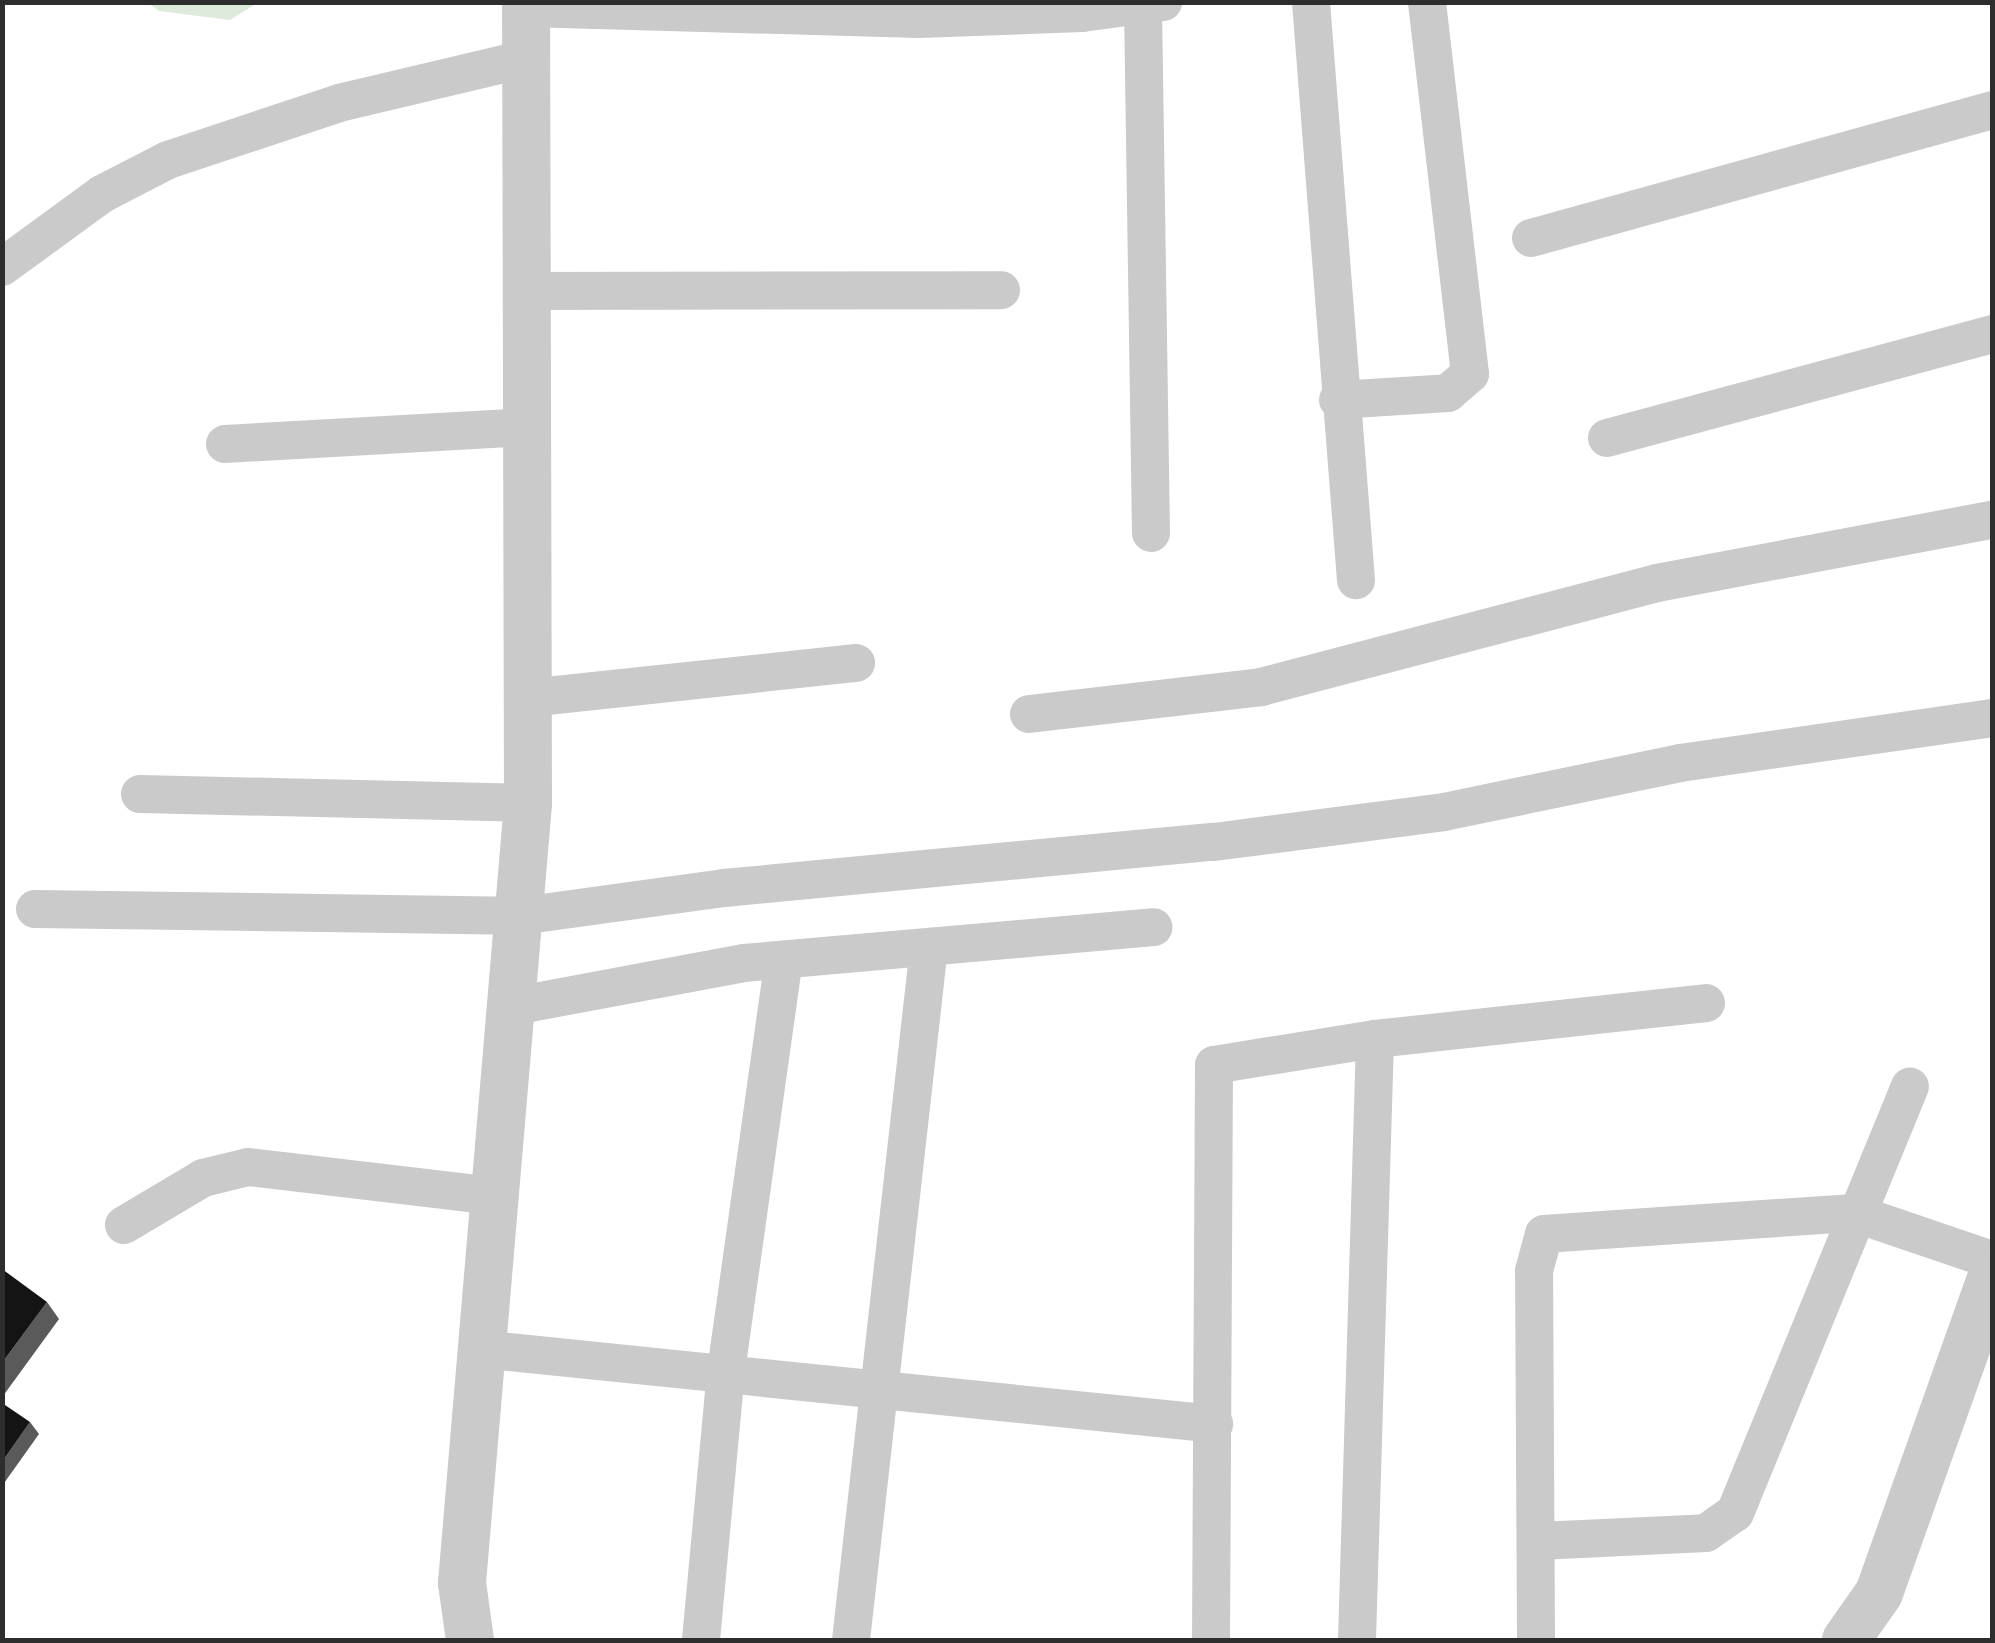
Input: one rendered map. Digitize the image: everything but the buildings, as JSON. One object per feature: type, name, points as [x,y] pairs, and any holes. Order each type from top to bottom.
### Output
[{"type":"street","points":[[1311,2],[1338,400],[1356,580]]},
{"type":"street","points":[[1338,400],[1448,394],[1470,374],[1427,2]]},
{"type":"street","points":[[470,1640],[462,1582],[480,1349],[514,1006],[528,803],[526,5],[919,19],[1153,5],[1151,533]]},
{"type":"street","points":[[2,267],[102,194],[168,160],[339,103],[525,60]]},
{"type":"street","points":[[1530,238],[1992,110]]},
{"type":"street","points":[[526,291],[1001,290]]},
{"type":"street","points":[[1607,438],[1992,334]]},
{"type":"street","points":[[225,444],[526,427]]},
{"type":"street","points":[[1029,714],[1261,687],[1657,583],[1992,520]]},
{"type":"street","points":[[528,698],[856,663]]},
{"type":"street","points":[[36,909],[520,916],[724,888],[1368,822],[1680,763],[1992,718]]},
{"type":"street","points":[[140,794],[528,803]]},
{"type":"street","points":[[514,1006],[784,960],[1152,927]]},
{"type":"street","points":[[851,1640],[930,947]]},
{"type":"street","points":[[701,1640],[726,1371],[784,960]]},
{"type":"street","points":[[1210,1640],[1214,1424],[1210,1070],[1223,1060],[1375,1039],[1706,1002]]},
{"type":"street","points":[[1358,1640],[1375,1039]]},
{"type":"street","points":[[1539,1541],[1706,1534],[1723,1526],[1735,1513],[1854,1213],[1910,1086]]},
{"type":"street","points":[[124,1225],[203,1178],[248,1168],[495,1196]]},
{"type":"street","points":[[1536,1640],[1539,1541],[1534,1270],[1544,1234],[1854,1213],[1992,1260]]},
{"type":"street","points":[[1846,1640],[1879,1592],[1992,1276]]},
{"type":"street","points":[[480,1349],[877,1386],[1214,1424]]},
{"type":"green space","points":[[148,3],[257,3],[230,20],[159,11]]}]
